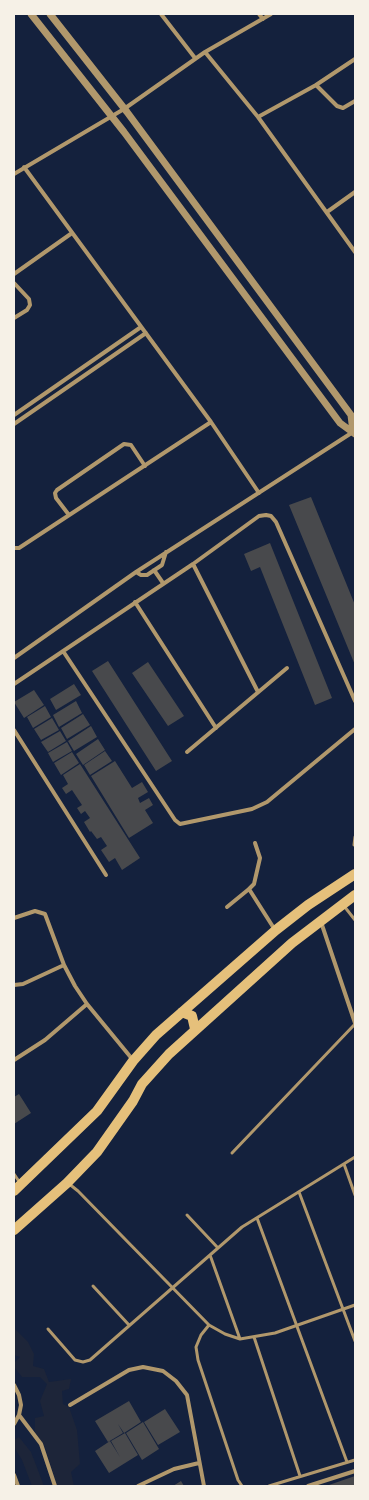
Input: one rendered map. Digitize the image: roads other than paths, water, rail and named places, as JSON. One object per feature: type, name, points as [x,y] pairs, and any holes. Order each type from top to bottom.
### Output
[{"type":"main road","points":[[18,1188],[97,1110],[133,1060],[156,1035],[276,930],[308,905],[355,874]]},
{"type":"main road","points":[[14,1230],[67,1183],[97,1152],[151,1072],[195,1029],[282,952],[355,895]]},
{"type":"main road","points":[[182,1012],[192,1016],[195,1029]]},
{"type":"street","points":[[31,14],[112,116],[340,424],[354,432]]},
{"type":"street","points":[[50,14],[124,109],[351,415],[354,432]]},
{"type":"street","points":[[161,14],[195,58]]},
{"type":"street","points":[[259,14],[263,19]]},
{"type":"street","points":[[14,174],[124,109],[195,58],[271,14]]},
{"type":"street","points":[[205,52],[258,117],[355,252]]},
{"type":"street","points":[[258,117],[316,85],[355,59]]},
{"type":"street","points":[[316,85],[336,106],[343,108],[355,101]]},
{"type":"street","points":[[24,167],[211,422],[259,493]]},
{"type":"street","points":[[327,212],[355,192]]},
{"type":"street","points":[[14,274],[72,233]]},
{"type":"street","points":[[14,283],[29,299],[30,305],[27,310],[14,318]]},
{"type":"street","points":[[14,414],[141,327]]},
{"type":"street","points":[[14,424],[146,334]]},
{"type":"street","points":[[14,548],[19,548],[211,422]]},
{"type":"street","points":[[14,658],[166,552],[354,432]]},
{"type":"street","points":[[69,515],[56,498],[55,493],[57,490],[124,444],[132,445],[145,466]]},
{"type":"street","points":[[14,684],[193,564],[259,516],[271,516],[276,522],[355,701]]},
{"type":"street","points":[[136,572],[144,576],[154,570],[164,561],[166,552]]},
{"type":"street","points":[[193,564],[258,692]]},
{"type":"street","points":[[154,570],[163,583]]},
{"type":"street","points":[[135,602],[216,728]]},
{"type":"street","points":[[63,651],[175,820],[180,824],[252,809],[267,802],[355,729]]},
{"type":"street","points":[[187,752],[287,668]]},
{"type":"street","points":[[14,730],[106,875]]},
{"type":"street","points":[[227,907],[249,889],[256,878],[260,858],[255,843]]},
{"type":"street","points":[[249,889],[276,930]]},
{"type":"street","points":[[14,918],[35,911],[45,914],[64,965],[87,1004],[133,1060]]},
{"type":"street","points":[[320,921],[355,1023]]},
{"type":"street","points":[[14,985],[23,984],[64,965]]},
{"type":"street","points":[[14,1060],[46,1040],[87,1004]]},
{"type":"street","points":[[70,1405],[129,1370],[144,1367],[163,1371],[176,1381],[187,1395],[204,1486]]},
{"type":"street","points":[[14,1385],[19,1395],[20,1405],[19,1415],[14,1424]]},
{"type":"street","points":[[19,1415],[41,1444],[55,1486]]},
{"type":"street","points":[[138,1486],[174,1469],[199,1463]]},
{"type":"street","points":[[308,1486],[355,1471]]},
{"type":"street","points":[[14,1475],[18,1486]]},
{"type":"lane","points":[[354,845],[355,837]]},
{"type":"lane","points":[[342,904],[355,920]]},
{"type":"lane","points":[[350,915],[355,912]]},
{"type":"lane","points":[[232,1153],[355,1023]]},
{"type":"lane","points":[[48,1329],[74,1360],[83,1362],[90,1360],[242,1227],[355,1157]]},
{"type":"lane","points":[[344,1164],[355,1195]]},
{"type":"lane","points":[[14,1174],[18,1188]]},
{"type":"lane","points":[[67,1183],[78,1191],[209,1325],[225,1334],[240,1339],[275,1333],[355,1305]]},
{"type":"lane","points":[[299,1192],[355,1341]]},
{"type":"lane","points":[[187,1215],[218,1248]]},
{"type":"lane","points":[[257,1218],[347,1462]]},
{"type":"lane","points":[[210,1255],[240,1339]]},
{"type":"lane","points":[[93,1286],[129,1325]]},
{"type":"lane","points":[[209,1325],[201,1335],[196,1347],[198,1360],[238,1480],[242,1486]]},
{"type":"lane","points":[[254,1337],[300,1476]]},
{"type":"lane","points":[[269,1486],[355,1460]]}]
